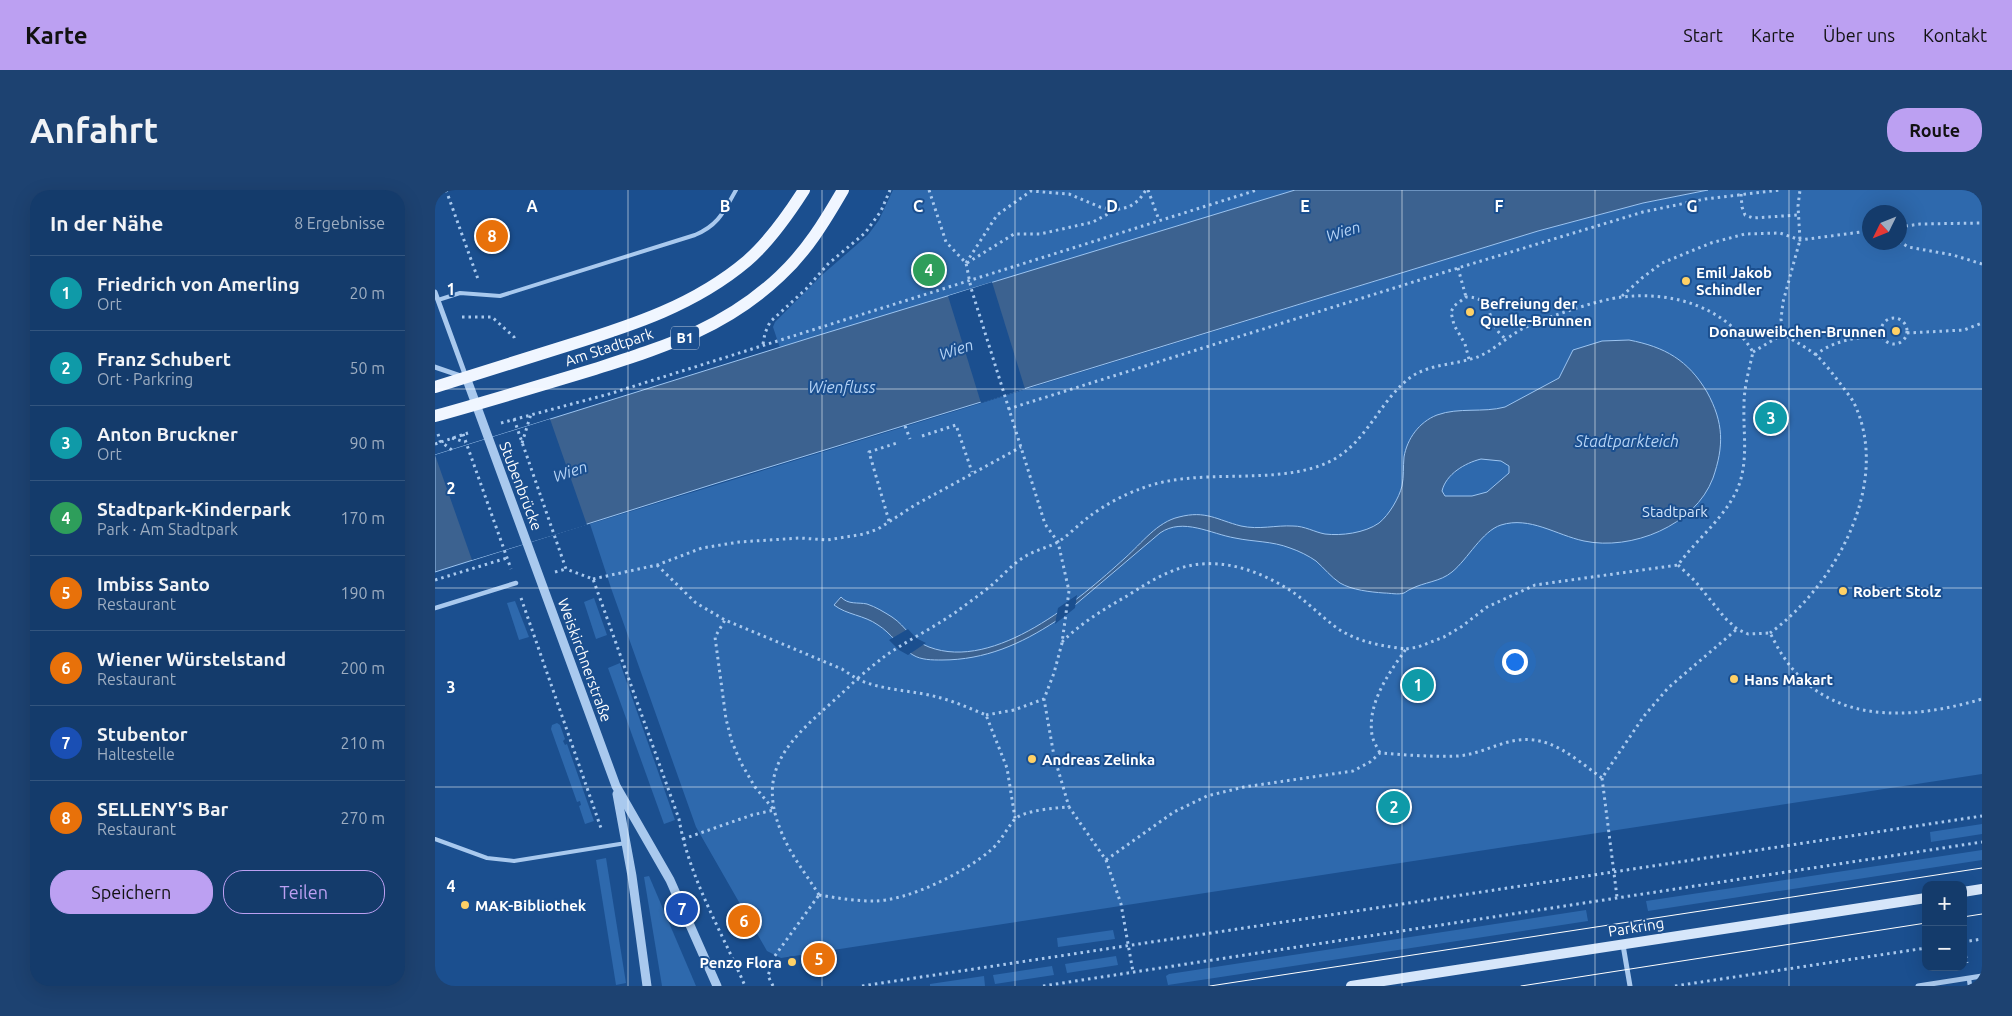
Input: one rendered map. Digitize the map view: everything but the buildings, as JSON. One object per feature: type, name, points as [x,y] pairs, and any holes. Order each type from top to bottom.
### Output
[{"type":"main road","name":"Am Stadtpark","points":[[466,377],[631,325],[693,298],[723,280],[748,260],[773,235],[804,190]]},
{"type":"main road","name":"Am Stadtpark","points":[[475,405],[664,346],[707,328],[733,313],[756,297],[781,275],[804,250],[843,190]]},
{"type":"main road","name":"B1","points":[[435,387],[466,377]]},
{"type":"main road","name":"B1","points":[[435,416],[475,405]]},
{"type":"main road","points":[[1967,892],[1982,890]]},
{"type":"main road","name":"Parkring","points":[[1351,986],[1922,899]]},
{"type":"street","points":[[435,292],[466,377]]},
{"type":"street","points":[[435,367],[466,377]]},
{"type":"street","name":"Stubenbrücke","points":[[466,377],[528,543]]},
{"type":"street","name":"Weiskirchnerstraße","points":[[528,543],[616,786],[647,986]]},
{"type":"street","points":[[435,608],[516,583]]},
{"type":"street","name":"Weiskirchnerstraße","points":[[616,786],[670,880],[717,986]]},
{"type":"street","points":[[1623,945],[1630,986]]},
{"type":"street","points":[[1917,986],[1982,976]]},
{"type":"street","points":[[1969,978],[1970,986]]},
{"type":"lane","points":[[438,300],[460,293],[500,296],[695,235],[709,228],[720,218],[737,190]]},
{"type":"lane","points":[[435,839],[487,858],[514,861],[626,843]]},
{"type":"path","points":[[446,190],[492,317]]},
{"type":"path","points":[[763,344],[770,322],[806,289],[828,264],[865,233],[881,212],[890,190]]},
{"type":"path","points":[[929,190],[946,242],[966,263],[971,288],[1003,396],[1045,524],[1058,542],[1069,591],[1062,643],[1054,673],[1044,699],[1053,756],[1069,807],[1106,860],[1121,904],[1133,972]]},
{"type":"path","points":[[966,263],[997,215],[1031,190],[1069,194],[1100,207],[1115,210],[1129,208],[1147,190],[1159,220]]},
{"type":"path","points":[[1021,447],[972,472],[878,529],[850,537],[827,540],[799,538],[739,542],[702,548],[657,565],[593,579],[566,569],[514,419],[609,394],[969,279],[1257,190]]},
{"type":"path","points":[[1008,409],[1643,212],[1741,194],[1780,190]]},
{"type":"path","points":[[1678,565],[1695,581],[1725,618],[1737,629],[1748,634],[1770,633],[1809,598],[1828,572],[1839,555],[1856,513],[1867,467],[1867,443],[1853,402],[1830,370],[1815,355],[1783,334],[1781,319],[1783,302],[1800,240],[1799,190]]},
{"type":"path","points":[[1741,194],[1745,215],[1753,218],[1799,215]]},
{"type":"path","points":[[966,263],[1014,234],[1040,234],[1093,222],[1115,210]]},
{"type":"path","points":[[1907,226],[1982,223]]},
{"type":"path","points":[[1622,297],[1662,263],[1711,242],[1745,234],[1780,233],[1800,240],[1862,232]]},
{"type":"path","points":[[1907,246],[1953,255],[1982,264]]},
{"type":"path","points":[[1458,268],[1466,297]]},
{"type":"path","points":[[1469,359],[1465,344],[1454,325],[1451,312],[1466,297],[1479,299],[1485,303],[1497,330],[1505,339]]},
{"type":"path","points":[[774,810],[773,774],[781,756],[793,739],[857,679],[885,656],[984,591],[1024,557],[1058,542],[1092,514],[1141,488],[1188,479],[1300,471],[1320,466],[1352,448],[1396,391],[1417,373],[1481,355],[1523,329],[1551,318],[1622,297],[1655,297],[1685,301],[1704,308],[1720,317],[1736,330],[1753,352],[1745,386],[1745,463],[1740,483],[1721,516],[1693,545],[1678,565],[1535,585],[1487,607],[1461,627],[1444,637],[1418,647],[1406,648],[1369,643],[1351,637],[1338,629],[1284,586],[1259,573],[1243,568],[1208,563],[1172,571],[1157,578],[1087,620],[1062,643]]},
{"type":"path","points":[[1894,318],[1904,322],[1907,333],[1902,342],[1893,344],[1888,343],[1882,335],[1884,324],[1894,318]]},
{"type":"path","points":[[1907,333],[1964,330],[1982,323]]},
{"type":"path","points":[[1753,352],[1783,334]]},
{"type":"path","points":[[1815,355],[1826,346],[1842,340],[1882,335]]},
{"type":"path","points":[[522,444],[531,414]]},
{"type":"path","points":[[922,436],[956,425],[972,472]]},
{"type":"path","points":[[435,426],[440,442],[452,450]]},
{"type":"path","points":[[905,426],[910,439]]},
{"type":"path","points":[[435,444],[463,434],[504,550]]},
{"type":"path","points":[[452,438],[466,444]]},
{"type":"path","points":[[889,521],[869,452],[897,444]]},
{"type":"path","points":[[435,580],[507,558]]},
{"type":"path","points":[[657,565],[696,603],[725,620],[842,669],[872,686],[944,698],[985,715],[1014,710],[1044,699]]},
{"type":"path","points":[[593,579],[679,819],[683,839],[695,873],[745,986]]},
{"type":"path","points":[[527,616],[565,723]]},
{"type":"path","points":[[725,620],[715,637],[726,719],[732,742],[741,763],[755,787],[774,810],[790,850],[819,896]]},
{"type":"path","points":[[1617,897],[1602,778],[1643,716],[1669,688],[1737,629]]},
{"type":"path","points":[[1770,633],[1783,656],[1802,679],[1817,692],[1834,702],[1851,708],[1884,714],[1901,713],[1945,707],[1982,699]]},
{"type":"path","points":[[1380,752],[1372,736],[1372,714],[1377,697],[1406,648]]},
{"type":"path","points":[[985,715],[1007,768],[1015,818]]},
{"type":"path","points":[[1380,752],[1406,756],[1457,756],[1507,741],[1525,739],[1547,743],[1572,757],[1602,778]]},
{"type":"path","points":[[1106,860],[1174,812],[1207,796],[1244,787],[1353,771],[1370,762],[1380,752]]},
{"type":"path","points":[[819,896],[873,901],[889,900],[912,892],[945,878],[990,850],[1004,836],[1015,818],[1042,809],[1069,807]]},
{"type":"path","points":[[683,839],[752,815],[774,810]]},
{"type":"path","points":[[862,986],[1982,816]]},
{"type":"path","points":[[1043,986],[1982,842]]},
{"type":"path","points":[[773,986],[768,976],[774,957],[819,896]]},
{"type":"path","points":[[1967,941],[1982,939]]},
{"type":"path","points":[[1675,986],[1922,949]]},
{"type":"green space","points":[[893,190],[1295,190],[780,348],[773,327],[775,322],[823,274],[868,235],[879,220]]},
{"type":"green space","name":"Stadtpark","points":[[1708,190],[1982,190],[1982,774],[781,958],[767,951],[696,827],[590,524],[1538,231],[1643,203]]},
{"type":"green space","points":[[594,598],[607,635],[596,639],[584,602]]},
{"type":"green space","points":[[515,601],[529,637],[519,640],[507,603]]},
{"type":"green space","points":[[620,663],[675,820],[664,824],[608,668]]},
{"type":"green space","points":[[557,723],[560,725],[565,739],[563,741],[565,745],[567,744],[594,821],[585,824],[579,806],[581,805],[580,801],[577,802],[551,729],[552,725]]},
{"type":"green space","points":[[1982,824],[1982,834],[1931,842],[1930,832]]},
{"type":"green space","points":[[1982,850],[1982,860],[1648,911],[1646,901]]},
{"type":"green space","points":[[606,858],[626,983],[616,985],[596,860]]},
{"type":"green space","points":[[649,876],[696,986],[662,986],[644,877]]},
{"type":"green space","points":[[1586,910],[1588,921],[1168,985],[1166,976],[1169,974]]},
{"type":"green space","points":[[1113,930],[1115,939],[1058,947],[1057,938]]},
{"type":"green space","points":[[1116,956],[1118,965],[1067,973],[1065,964]]},
{"type":"green space","points":[[1052,966],[1054,975],[995,984],[993,975]]},
{"type":"green space","points":[[984,976],[985,986],[930,986],[930,984]]},
{"type":"water","name":"Wienfluss","points":[[1295,190],[1708,190],[1643,203],[1538,231],[714,484],[435,572],[435,455],[816,336]]},
{"type":"water","name":"Stadtparkteich","points":[[1629,340],[1642,343],[1664,351],[1683,363],[1692,371],[1707,392],[1713,403],[1719,424],[1721,435],[1717,466],[1704,495],[1692,510],[1677,522],[1641,538],[1602,543],[1584,541],[1543,527],[1522,523],[1501,525],[1494,528],[1481,539],[1452,572],[1437,580],[1397,594],[1356,589],[1340,583],[1313,559],[1283,546],[1235,538],[1188,526],[1178,526],[1160,533],[1056,621],[1043,629],[1016,643],[988,654],[958,659],[931,660],[916,657],[878,625],[834,605],[841,597],[850,602],[867,604],[874,607],[892,617],[917,641],[929,647],[955,652],[981,649],[1008,641],[1061,611],[1106,575],[1157,528],[1179,517],[1204,515],[1248,527],[1297,526],[1331,535],[1353,533],[1367,529],[1383,520],[1396,501],[1401,491],[1404,457],[1408,444],[1415,432],[1425,422],[1445,413],[1505,407],[1559,378],[1573,350],[1602,341]],"holes":[[[1481,459],[1501,461],[1509,466],[1509,473],[1487,492],[1472,496],[1445,496],[1442,491],[1452,474],[1469,463]]]},
{"type":"pier","points":[[992,282],[1025,389],[981,403],[948,296]]},
{"type":"pier","points":[[550,419],[587,525],[472,560],[435,455]]},
{"type":"pier","points":[[1077,595],[1075,608],[1055,624],[1058,608]]},
{"type":"pier","points":[[908,629],[916,638],[926,643],[908,655],[899,650],[889,640]]},
{"type":"tram line","points":[[1210,986],[1982,868]]},
{"type":"tram line","points":[[1967,916],[1982,914]]},
{"type":"tram line","points":[[1521,986],[1922,924]]},
{"type":"place","name":"SELLENY'S Bar","points":[[492,236]]},
{"type":"place","name":"Stadtpark-Kinderpark","points":[[929,270]]},
{"type":"place","name":"Emil Jakob Schindler","points":[[1686,281]]},
{"type":"place","name":"Befreiung der Quelle-Brunnen","points":[[1470,312]]},
{"type":"place","name":"Donauweibchen-Brunnen","points":[[1896,331]]},
{"type":"place","name":"Anton Bruckner","points":[[1771,418]]},
{"type":"place","name":"Robert Stolz","points":[[1843,591]]},
{"type":"place","name":"Hans Makart","points":[[1734,679]]},
{"type":"place","name":"Friedrich von Amerling","points":[[1418,685]]},
{"type":"place","name":"Andreas Zelinka","points":[[1032,759]]},
{"type":"place","name":"Franz Schubert","points":[[1394,807]]},
{"type":"place","name":"MAK-Bibliothek","points":[[465,905]]},
{"type":"place","name":"Stubentor","points":[[682,909]]},
{"type":"place","name":"Wiener Würstelstand","points":[[744,921]]},
{"type":"place","name":"Imbiss Santo","points":[[819,959]]},
{"type":"place","name":"Penzo Flora","points":[[792,962]]},
{"type":"water label","name":"Wien","points":[[1343,231]]},
{"type":"water label","name":"Wien","points":[[956,349]]},
{"type":"water label","name":"Wien","points":[[570,471]]}]
